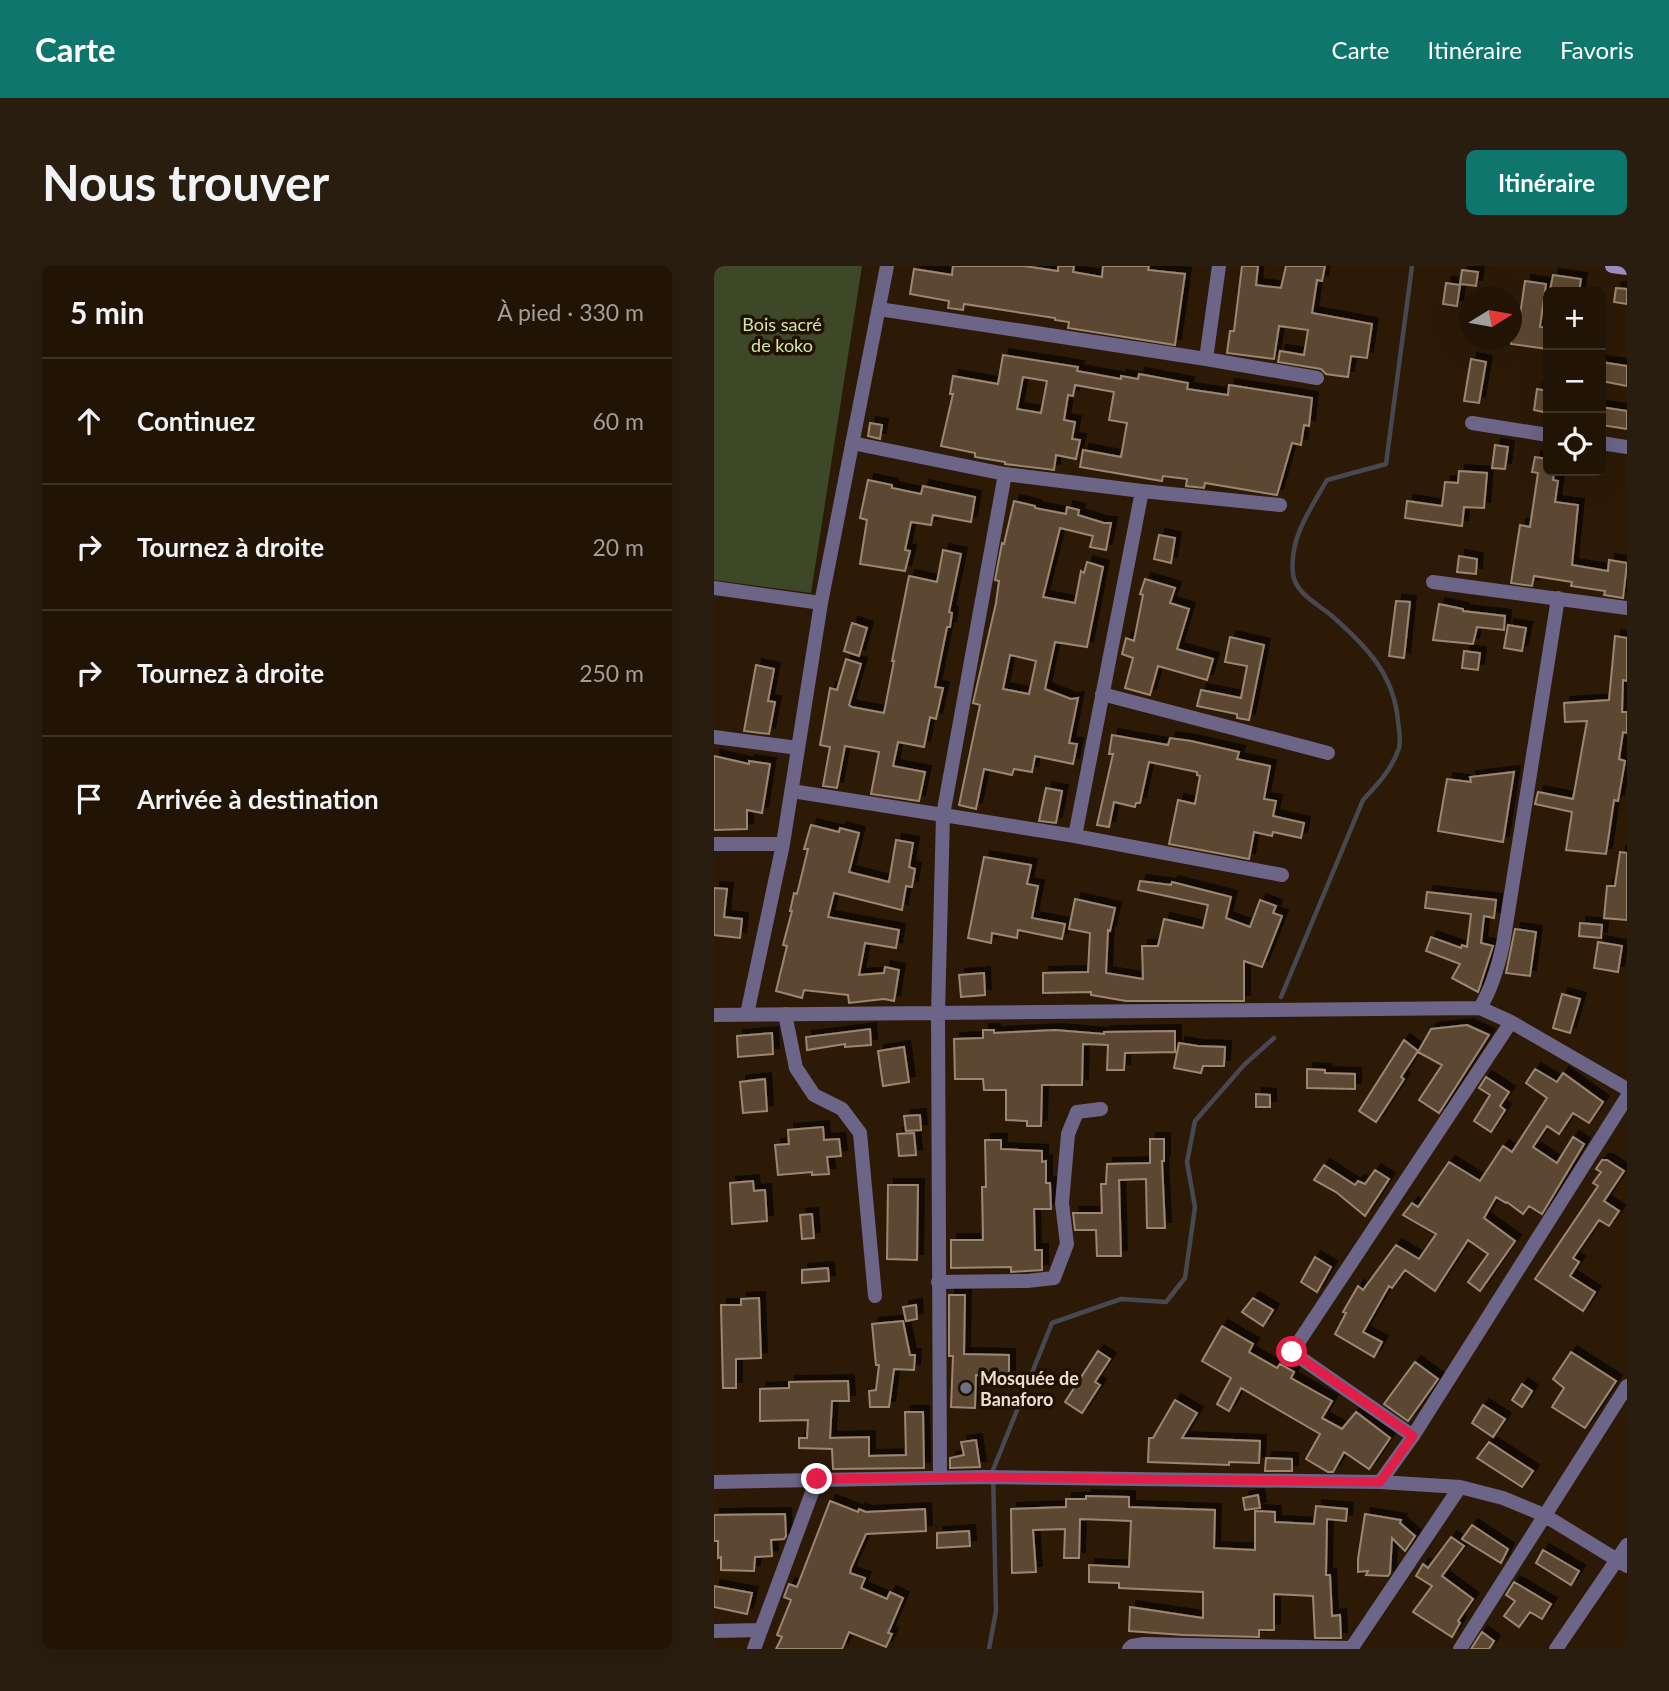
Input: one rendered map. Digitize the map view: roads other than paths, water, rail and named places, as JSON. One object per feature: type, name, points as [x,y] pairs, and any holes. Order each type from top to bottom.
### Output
[{"type":"street","points":[[747,1014],[783,844],[821,603],[887,266]]},
{"type":"street","points":[[1206,359],[1219,266]]},
{"type":"street","points":[[1612,266],[1627,268]]},
{"type":"street","points":[[879,309],[1317,378]]},
{"type":"street","points":[[1472,423],[1543,434]]},
{"type":"street","points":[[852,443],[1005,474],[1142,492],[1280,505]]},
{"type":"street","points":[[1606,444],[1627,447]]},
{"type":"street","points":[[940,1478],[938,1013],[943,815],[1005,474]]},
{"type":"street","points":[[1075,836],[1142,492]]},
{"type":"street","points":[[1433,582],[1627,608]]},
{"type":"street","points":[[714,588],[821,603]]},
{"type":"street","points":[[1480,1008],[1489,994],[1503,944],[1558,598]]},
{"type":"street","points":[[1102,694],[1328,753]]},
{"type":"street","points":[[714,737],[798,748]]},
{"type":"street","points":[[792,790],[1075,836],[1282,875]]},
{"type":"street","points":[[714,844],[783,844]]},
{"type":"street","points":[[714,1016],[1480,1008],[1511,1022],[1627,1089]]},
{"type":"street","points":[[785,1014],[796,1068],[814,1095],[842,1109],[860,1133],[875,1296]]},
{"type":"street","points":[[1413,1436],[1292,1352],[1511,1022]]},
{"type":"street","points":[[1380,1482],[1413,1436],[1627,1097]]},
{"type":"street","points":[[939,1282],[1054,1278],[1067,1244],[1062,1203],[1068,1134],[1077,1112],[1101,1109]]},
{"type":"street","points":[[1460,1649],[1627,1386]]},
{"type":"street","points":[[714,1482],[985,1477],[1380,1482],[1460,1487],[1503,1497],[1544,1515],[1622,1563]]},
{"type":"street","points":[[754,1649],[817,1479]]},
{"type":"street","points":[[1129,1649],[1144,1644],[1351,1649],[1460,1487]]},
{"type":"street","points":[[1556,1649],[1622,1563],[1627,1545]]},
{"type":"street","points":[[714,1631],[761,1630]]},
{"type":"waterway","points":[[1281,997],[1363,800],[1388,769],[1400,745],[1395,704],[1384,675],[1356,638],[1298,587],[1293,574],[1293,561],[1294,548],[1302,525],[1327,480],[1386,464],[1412,266]]},
{"type":"waterway","points":[[989,1649],[996,1611],[993,1470],[1052,1323],[1121,1299],[1166,1302],[1185,1278],[1195,1207],[1187,1162],[1195,1121],[1244,1065],[1274,1038]]},
{"type":"place","name":"Mosquée de Banaforo","points":[[966,1388]]},
{"type":"park label","name":"Bois sacré de koko","points":[[782,334]]}]
